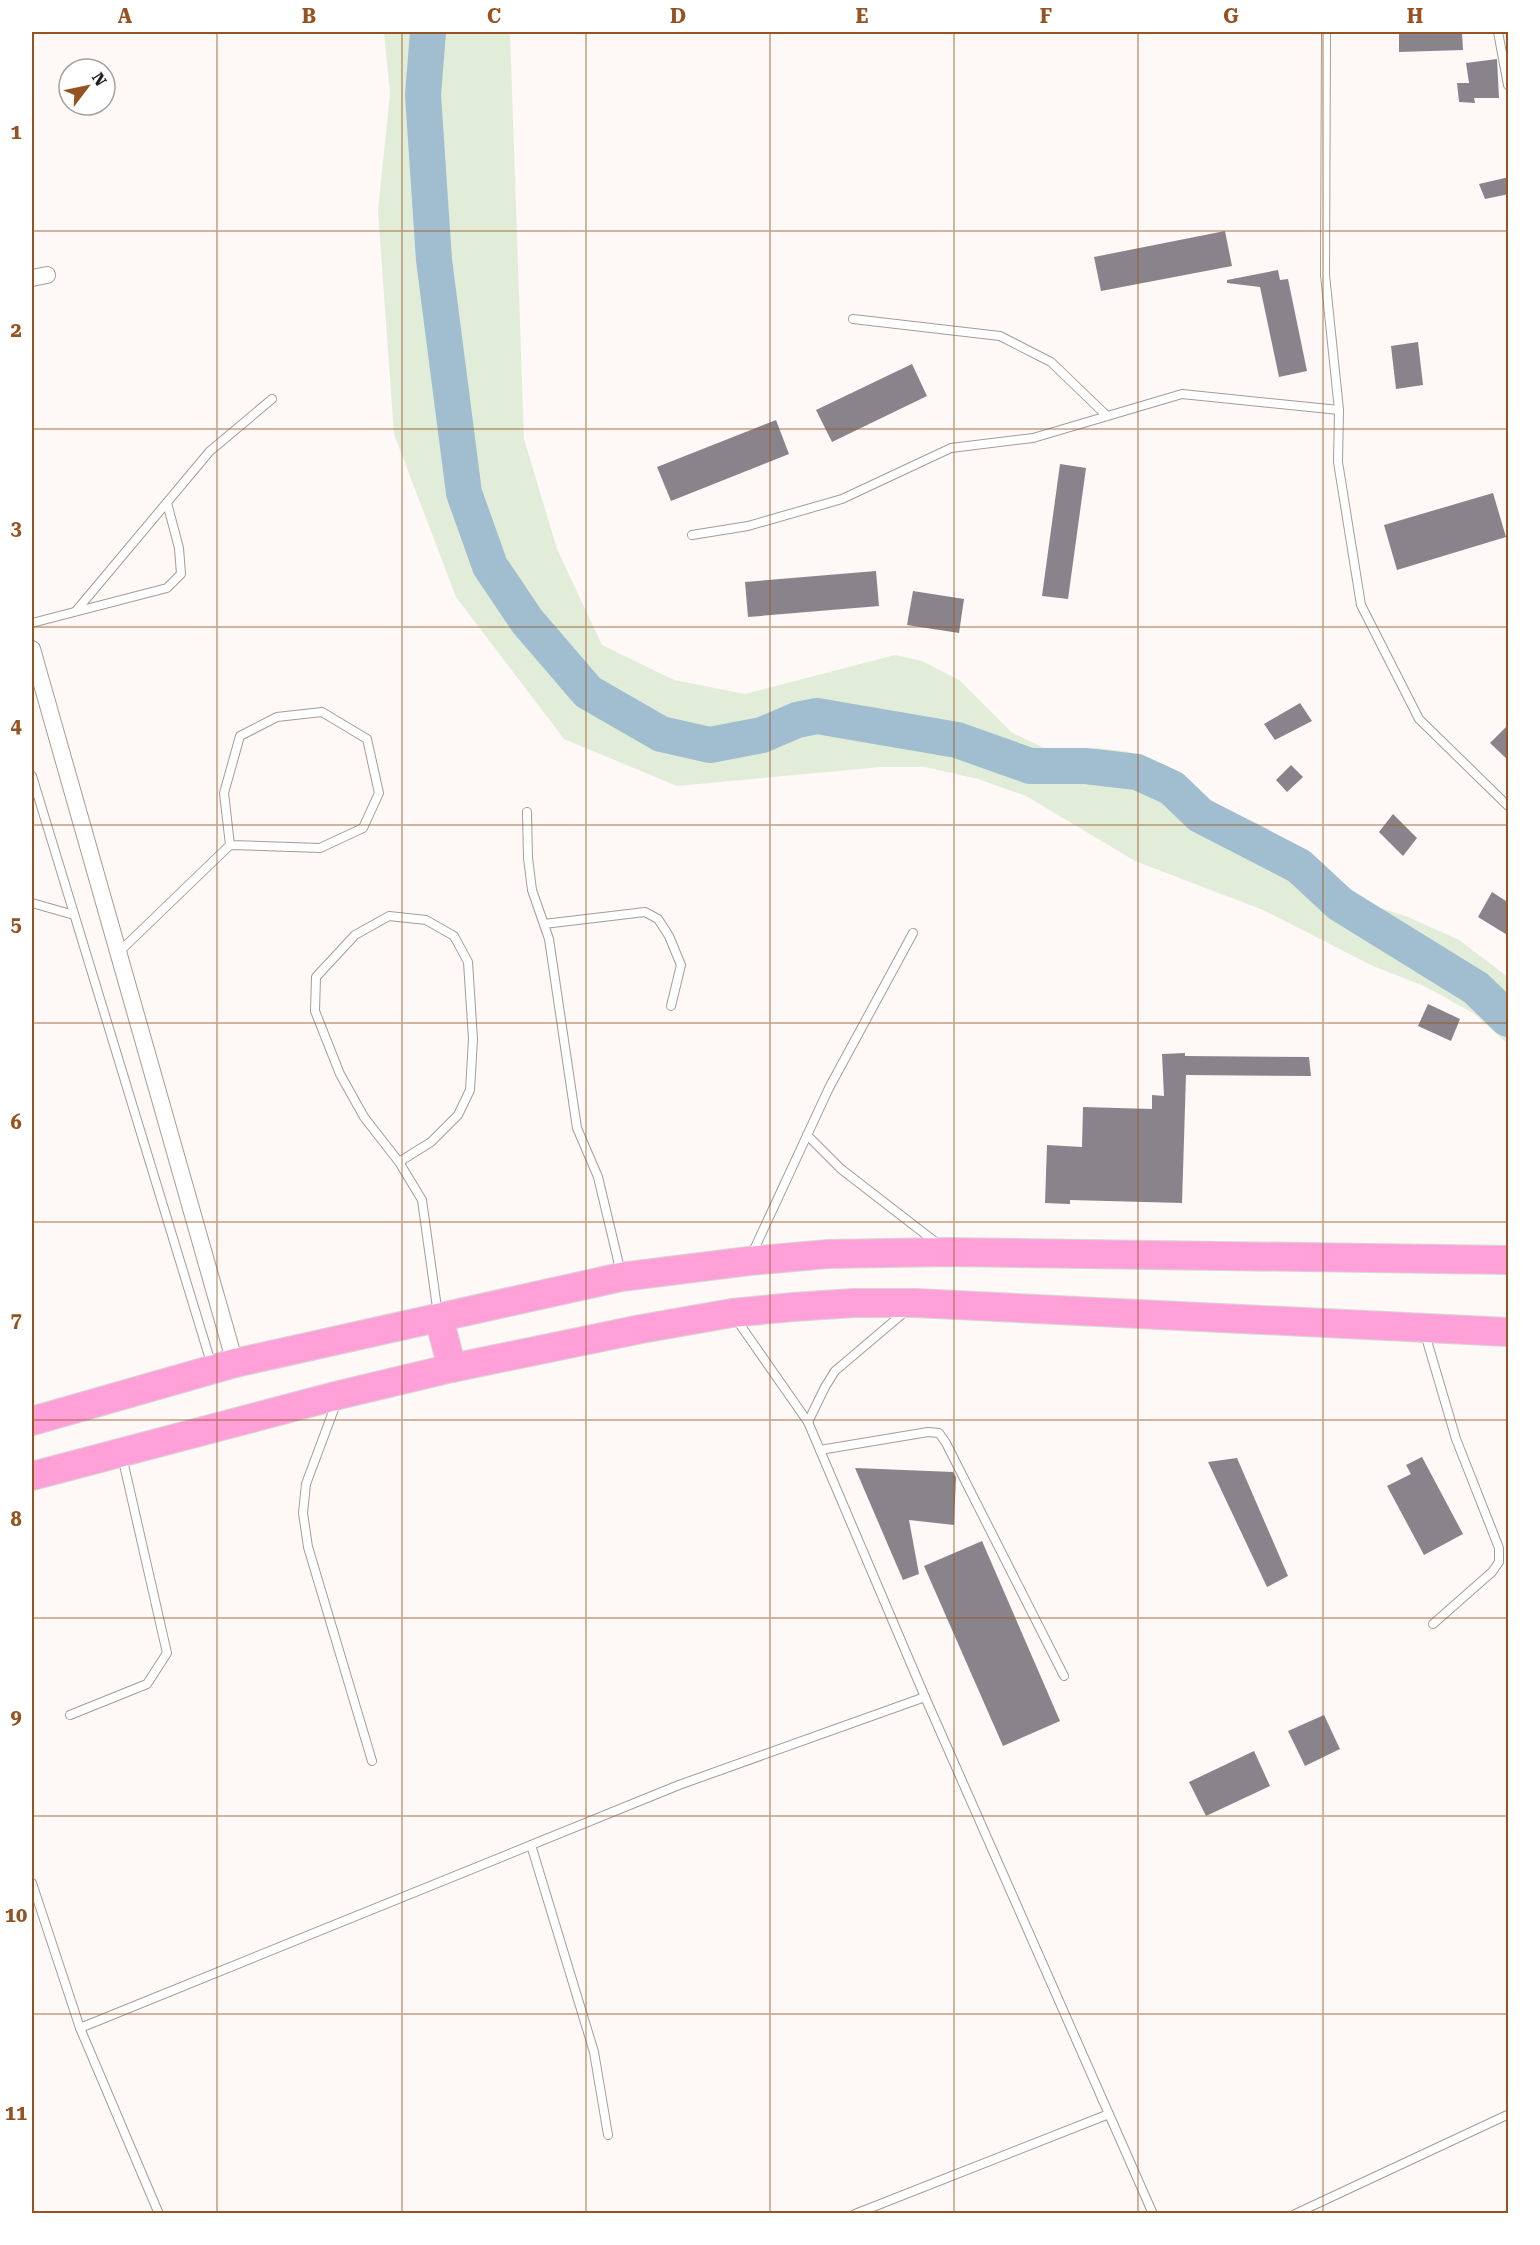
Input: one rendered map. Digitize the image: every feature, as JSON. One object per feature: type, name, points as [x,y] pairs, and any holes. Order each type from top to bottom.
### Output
[{"type":"highway","points":[[32,1421],[224,1366],[621,1277],[749,1261],[828,1254],[948,1252],[1509,1260]]},
{"type":"highway","points":[[32,1476],[339,1395],[452,1368],[732,1313],[855,1303],[916,1303],[1509,1332]]},
{"type":"highway","points":[[439,1318],[452,1368]]},
{"type":"street","points":[[32,649],[118,953],[224,1366]]},
{"type":"lane","points":[[1326,32],[1325,275],[1339,410],[1338,462],[1361,605],[1419,719],[1509,806]]},
{"type":"lane","points":[[1498,32],[1509,85]]},
{"type":"lane","points":[[853,320],[1000,336],[1051,362],[1107,416]]},
{"type":"lane","points":[[692,535],[748,526],[842,500],[951,448],[1033,438],[1182,394],[1339,410]]},
{"type":"lane","points":[[76,611],[210,451],[272,399]]},
{"type":"lane","points":[[32,623],[167,588],[181,574],[179,548],[167,503]]},
{"type":"lane","points":[[118,953],[230,845],[320,848],[363,828],[379,793],[367,739],[322,712],[277,717],[240,736],[224,793],[230,845]]},
{"type":"lane","points":[[32,776],[74,915],[224,1366]]},
{"type":"lane","points":[[527,812],[528,858],[532,890],[549,939],[577,1128],[598,1177],[621,1277]]},
{"type":"lane","points":[[32,903],[74,915]]},
{"type":"lane","points":[[544,924],[645,912],[658,920],[669,936],[681,965],[671,1006]]},
{"type":"lane","points":[[399,1162],[431,1142],[458,1115],[470,1090],[473,1039],[468,962],[454,936],[426,920],[389,916],[356,935],[316,977],[315,1011],[340,1074],[364,1117],[399,1162],[422,1200],[439,1318]]},
{"type":"lane","points":[[749,1261],[846,1055],[913,933]]},
{"type":"lane","points":[[807,1135],[841,1169],[948,1252]]},
{"type":"lane","points":[[808,1422],[835,1371],[916,1303]]},
{"type":"lane","points":[[732,1313],[808,1422],[925,1697],[1153,2214]]},
{"type":"lane","points":[[1423,1328],[1456,1439],[1499,1548],[1499,1562],[1492,1572],[1433,1624]]},
{"type":"lane","points":[[339,1395],[306,1484],[303,1513],[308,1546],[372,1761]]},
{"type":"lane","points":[[820,1450],[928,1431],[939,1433],[1064,1676]]},
{"type":"lane","points":[[70,1715],[147,1684],[167,1653],[122,1453]]},
{"type":"lane","points":[[80,2028],[679,1785],[925,1697]]},
{"type":"lane","points":[[531,1845],[594,2052],[608,2135]]},
{"type":"lane","points":[[32,1883],[80,2028],[159,2214]]},
{"type":"lane","points":[[855,2214],[1109,2114]]},
{"type":"lane","points":[[1295,2214],[1508,2115]]},
{"type":"green space","points":[[384,32],[510,32],[524,439],[557,549],[602,645],[674,680],[745,694],[895,655],[922,661],[959,680],[1011,732],[1042,747],[1065,752],[1096,748],[1125,751],[1163,764],[1191,788],[1222,807],[1267,828],[1341,886],[1372,905],[1408,917],[1459,940],[1508,977],[1508,1044],[1473,1013],[1424,986],[1373,966],[1263,910],[1135,861],[1026,796],[978,779],[925,767],[881,767],[677,786],[564,739],[456,597],[394,434],[378,211],[390,93]]},
{"type":"building","points":[[1399,32],[1462,32],[1463,50],[1399,52]]},
{"type":"building","points":[[1497,59],[1499,98],[1474,98],[1475,103],[1459,102],[1457,83],[1469,83],[1466,63]]},
{"type":"building","points":[[1509,177],[1509,194],[1485,199],[1479,184]]},
{"type":"building","points":[[1225,231],[1232,266],[1101,291],[1094,257]]},
{"type":"building","points":[[1278,270],[1280,280],[1288,279],[1307,371],[1279,377],[1260,287],[1227,283],[1227,280]]},
{"type":"building","points":[[1418,342],[1423,385],[1396,389],[1391,346]]},
{"type":"building","points":[[912,364],[927,396],[832,442],[816,410]]},
{"type":"building","points":[[776,420],[789,454],[671,501],[657,467]]},
{"type":"building","points":[[1060,464],[1086,468],[1068,599],[1042,596]]},
{"type":"building","points":[[1493,493],[1506,537],[1397,570],[1384,525]]},
{"type":"building","points":[[876,571],[879,606],[748,617],[745,582]]},
{"type":"building","points":[[913,591],[964,599],[959,633],[907,625]]},
{"type":"building","points":[[1300,703],[1312,721],[1275,740],[1264,724]]},
{"type":"building","points":[[1509,724],[1509,761],[1490,743]]},
{"type":"building","points":[[1291,765],[1303,777],[1287,792],[1276,780]]},
{"type":"building","points":[[1393,814],[1417,838],[1403,856],[1379,832]]},
{"type":"building","points":[[1492,892],[1509,903],[1509,936],[1478,917]]},
{"type":"building","points":[[1428,1004],[1460,1019],[1451,1041],[1418,1026]]},
{"type":"building","points":[[1185,1053],[1185,1056],[1309,1057],[1311,1076],[1186,1075],[1182,1203],[1070,1200],[1070,1204],[1045,1203],[1047,1145],[1082,1147],[1083,1107],[1152,1109],[1152,1095],[1164,1096],[1162,1054]]},
{"type":"building","points":[[1422,1457],[1463,1534],[1424,1555],[1387,1486],[1411,1474],[1406,1465]]},
{"type":"building","points":[[1237,1458],[1288,1576],[1267,1587],[1208,1462]]},
{"type":"building","points":[[855,1468],[953,1472],[956,1477],[954,1525],[909,1520],[919,1574],[903,1580]]},
{"type":"building","points":[[982,1541],[1060,1721],[1003,1746],[924,1566]]},
{"type":"building","points":[[1324,1715],[1340,1749],[1305,1766],[1288,1731]]},
{"type":"building","points":[[1254,1751],[1270,1786],[1206,1816],[1189,1782]]},
{"type":"waterway","points":[[428,32],[423,95],[434,260],[464,493],[490,566],[527,621],[588,692],[661,734],[710,745],[762,735],[797,720],[817,716],[957,740],[1030,766],[1085,766],[1137,772],[1172,788],[1200,815],[1299,866],[1340,904],[1476,988],[1508,1019]]}]
